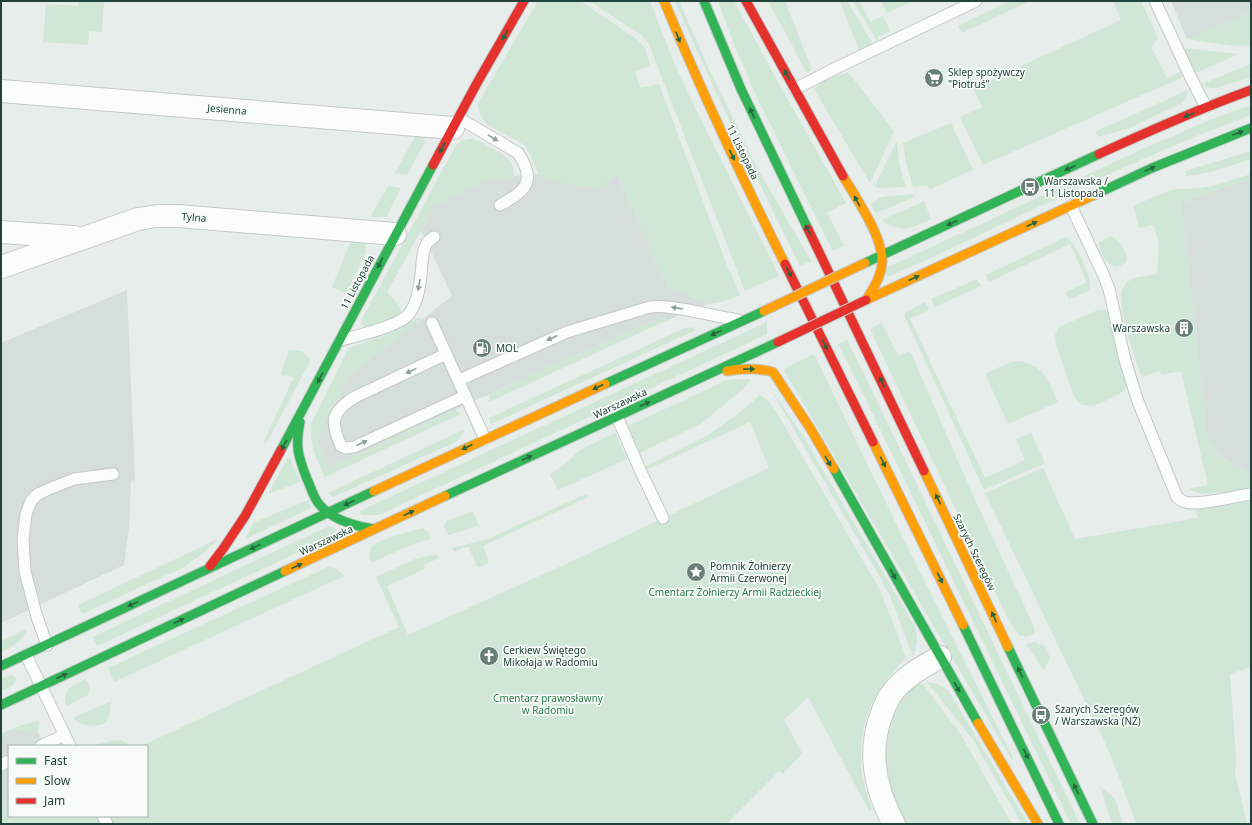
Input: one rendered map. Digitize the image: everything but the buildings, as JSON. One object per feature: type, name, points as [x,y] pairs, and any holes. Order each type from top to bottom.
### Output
[{"type":"main road","name":"11 Listopada","points":[[206,570],[224,549],[240,526],[303,410],[395,234],[524,1]]},
{"type":"main road","name":"11 Listopada","points":[[664,1],[680,43],[711,111],[1009,718],[1059,824]]},
{"type":"main road","points":[[699,1],[710,17]]},
{"type":"main road","points":[[704,1],[710,17]]},
{"type":"main road","points":[[746,1],[870,223],[883,255],[875,286],[866,300]]},
{"type":"main road","name":"Szarych Szeregów","points":[[710,17],[741,89],[1093,824]]},
{"type":"main road","points":[[1,666],[328,512],[790,299],[1138,136],[1251,90]]},
{"type":"main road","name":"Warszawska","points":[[1,705],[710,374],[769,350],[778,342],[866,300],[1152,168],[1251,128]]},
{"type":"main road","points":[[778,314],[780,309],[790,299]]},
{"type":"main road","points":[[769,350],[771,334]]},
{"type":"main road","points":[[710,374],[739,369],[753,368],[766,370],[772,368],[824,453],[940,657],[1038,824]]},
{"type":"main road","points":[[303,410],[296,440],[296,449],[319,503],[328,512],[351,525],[374,530]]},
{"type":"street","name":"Jesienna","points":[[1,91],[456,123]]},
{"type":"street","name":"Tylna","points":[[1,267],[138,219],[157,216],[178,216],[395,234]]},
{"type":"street","points":[[1,232],[82,238]]},
{"type":"street","points":[[894,824],[884,805],[876,778],[874,757],[878,727],[883,710],[890,696],[910,675],[940,657]]},
{"type":"lane","points":[[795,89],[976,1]]},
{"type":"lane","points":[[1155,1],[1190,78],[1206,108]]},
{"type":"lane","points":[[456,123],[518,153],[524,162],[528,176],[526,187],[516,197],[500,206]]},
{"type":"lane","points":[[1071,206],[1109,289],[1125,360],[1137,399],[1177,497],[1186,502],[1206,502],[1251,494]]},
{"type":"lane","points":[[339,341],[390,325],[406,316],[411,311],[417,296],[424,248],[428,241],[434,237]]},
{"type":"lane","points":[[459,380],[567,332],[650,307],[661,306],[698,311],[708,315],[742,321]]},
{"type":"lane","points":[[432,323],[485,439]]},
{"type":"lane","points":[[446,354],[355,397],[345,404],[338,410],[334,422],[335,434],[341,446],[346,448],[354,447],[466,396]]},
{"type":"lane","points":[[617,417],[663,518]]},
{"type":"lane","points":[[47,644],[34,606],[25,571],[23,540],[26,514],[31,501],[38,494],[49,488],[74,479],[113,474]]},
{"type":"lane","points":[[26,654],[69,745]]},
{"type":"lane","points":[[43,745],[64,735]]},
{"type":"shaded area","points":[[1171,1],[1251,1],[1251,12],[1187,39]]},
{"type":"shaded area","points":[[539,174],[545,178],[617,175],[668,287],[708,304],[670,319],[658,319],[570,357],[330,467],[317,441],[348,377],[452,296],[421,230],[434,207],[488,180],[511,179],[514,176]]},
{"type":"shaded area","points":[[1251,178],[1251,475],[1222,457],[1207,437],[1181,203]]},
{"type":"shaded area","points":[[127,290],[135,480],[131,481],[129,527],[124,565],[1,623],[1,343]]},
{"type":"shaded area","points":[[19,729],[31,734],[38,732],[44,745],[8,745],[8,800],[1,803],[1,737]]},
{"type":"green space","points":[[79,1],[104,1],[102,32],[89,31],[88,45],[43,42],[46,4],[78,6]]},
{"type":"green space","points":[[538,1],[580,1],[639,41],[645,48],[650,65],[635,72],[641,88],[659,84],[726,263],[740,295],[725,301],[708,304],[668,287],[617,175],[599,188],[552,182],[539,174],[526,146],[487,124],[483,119],[479,112],[478,103]]},
{"type":"green space","points":[[589,1],[650,1],[674,63],[779,276],[745,291],[648,42],[640,34]]},
{"type":"green space","points":[[675,1],[679,1],[708,67],[754,162],[811,261],[800,266],[720,101]]},
{"type":"green space","points":[[718,1],[734,1],[846,203],[827,213],[844,246],[833,251],[758,100],[733,42]]},
{"type":"green space","points":[[768,1],[785,1],[811,68],[811,70],[807,73]]},
{"type":"green space","points":[[840,1],[847,1],[873,44],[859,50]]},
{"type":"green space","points":[[853,1],[859,1],[871,22],[883,16],[890,31],[877,37],[879,42],[878,42]]},
{"type":"green space","points":[[881,1],[913,1],[887,13]]},
{"type":"green space","points":[[1010,1],[1030,1],[962,33],[958,26]]},
{"type":"green space","points":[[1113,1],[1141,1],[1158,38],[1151,47],[1167,78],[1180,72],[1183,77],[983,165],[960,117],[982,107],[973,88],[1121,20]]},
{"type":"green space","points":[[1251,12],[1251,46],[1234,46],[1187,39]]},
{"type":"green space","points":[[1184,48],[1238,54],[1196,73]]},
{"type":"green space","points":[[1251,64],[1251,77],[1216,88],[1209,88],[1202,84]]},
{"type":"green space","points":[[848,72],[894,131],[870,183],[814,89],[825,80]]},
{"type":"green space","points":[[1188,90],[1188,94],[1182,103],[1130,128],[1098,137],[1095,132]]},
{"type":"green space","points":[[1251,105],[1251,115],[1213,129],[1139,161],[887,277],[884,269],[1149,146],[1210,120]]},
{"type":"green space","points":[[951,123],[973,170],[930,189],[927,185],[913,187],[906,163],[903,143]]},
{"type":"green space","points":[[417,133],[421,134],[425,142],[407,175],[395,173]]},
{"type":"green space","points":[[468,139],[479,141],[502,154],[514,169],[514,176],[511,179],[488,180],[434,207],[387,292],[401,308],[401,312],[394,317],[364,327],[362,324],[362,319],[456,145]]},
{"type":"green space","points":[[897,141],[899,164],[906,187],[879,188],[875,186]]},
{"type":"green space","points":[[1251,151],[1251,159],[1211,172],[1187,176],[1185,171]]},
{"type":"green space","points":[[1251,174],[1251,178],[1181,203],[1207,437],[1222,457],[1251,475],[1251,490],[1201,494],[1188,489],[1208,485],[1181,371],[1161,375],[1160,370],[1143,377],[1140,373],[1129,339],[1122,311],[1121,292],[1127,282],[1134,278],[1157,274],[1159,244],[1154,225],[1140,228],[1133,206],[1168,191],[1213,186]]},
{"type":"green space","points":[[388,186],[401,188],[386,217],[370,217]]},
{"type":"green space","points":[[914,194],[915,197],[876,213],[870,204],[882,197]]},
{"type":"green space","points":[[924,201],[931,219],[906,228],[895,227],[882,220]]},
{"type":"green space","points":[[264,229],[364,242],[366,252],[346,293],[332,287],[351,241],[264,235]]},
{"type":"green space","points":[[1111,236],[1121,244],[1126,254],[1126,262],[1118,267],[1107,262],[1098,243]]},
{"type":"green space","points":[[1066,237],[1077,250],[1087,270],[1090,281],[1089,290],[1069,300],[1066,292],[1087,282],[1070,244],[989,282],[986,275]]},
{"type":"green space","points":[[977,279],[981,286],[935,307],[931,299]]},
{"type":"green space","points":[[925,302],[929,310],[910,319],[985,478],[1025,460],[1016,439],[1031,433],[1045,463],[984,490],[905,317],[905,313]]},
{"type":"green space","points":[[1098,310],[1106,310],[1108,314],[1118,358],[1127,383],[1126,389],[1099,404],[1092,406],[1082,405],[1074,397],[1056,344],[1055,335],[1059,327]]},
{"type":"green space","points":[[419,318],[423,319],[348,377],[317,441],[330,467],[451,411],[456,410],[461,414],[325,477],[312,445],[311,424],[347,351],[352,347],[393,332],[408,321]]},
{"type":"green space","points":[[658,319],[670,319],[489,402],[490,394],[570,357]]},
{"type":"green space","points":[[767,322],[767,334],[379,515],[361,515],[360,511]]},
{"type":"green space","points":[[882,323],[898,356],[910,351],[972,493],[1034,627],[1035,632],[1030,636],[1019,635],[1006,615],[870,329]]},
{"type":"green space","points":[[692,327],[696,330],[491,424],[489,418],[683,329]]},
{"type":"green space","points":[[847,339],[1080,824],[1071,824],[838,344]]},
{"type":"green space","points":[[289,350],[301,351],[311,359],[266,444],[263,443],[294,377],[281,375]]},
{"type":"green space","points":[[814,354],[905,542],[1013,758],[1012,760],[784,370]]},
{"type":"green space","points":[[1020,361],[1035,367],[1045,376],[1058,402],[1008,424],[985,374],[1008,363]]},
{"type":"green space","points":[[751,379],[745,387],[702,423],[640,453],[628,426],[727,380]]},
{"type":"green space","points":[[770,388],[802,434],[915,627],[917,642],[913,656],[889,594],[881,579]]},
{"type":"green space","points":[[760,395],[769,402],[777,413],[880,590],[906,657],[879,691],[868,713],[865,723],[861,745],[861,768],[865,788],[872,809],[869,811],[808,697],[784,720],[802,753],[783,774],[779,771],[726,824],[1,824],[1,803],[8,800],[8,817],[148,817],[148,745],[143,745],[399,627],[376,577],[415,559],[437,554],[439,558],[424,565],[425,569],[387,586],[408,635],[575,560],[769,468],[750,422],[646,470],[644,467],[707,436],[743,410]]},
{"type":"green space","points":[[465,429],[456,442],[333,497],[328,493]]},
{"type":"green space","points":[[615,433],[627,459],[558,490],[550,474],[562,467],[580,450]]},
{"type":"green space","points":[[290,458],[300,482],[268,494],[287,459]]},
{"type":"green space","points":[[1043,468],[1075,539],[1198,518],[1195,508],[1251,501],[1251,667],[1230,674],[1236,756],[1235,773],[1247,824],[1136,824],[1106,745],[985,493]]},
{"type":"green space","points":[[586,494],[588,497],[483,546],[489,562],[480,567],[477,566],[468,546],[454,552],[452,548],[488,539]]},
{"type":"green space","points":[[308,500],[311,508],[247,538],[246,537],[253,523]]},
{"type":"green space","points":[[473,511],[479,526],[448,535],[444,527],[446,521]]},
{"type":"green space","points":[[329,526],[340,533],[97,646],[93,637]]},
{"type":"green space","points":[[423,528],[428,532],[431,539],[413,544],[371,563],[370,552],[371,548],[375,545],[395,536]]},
{"type":"green space","points":[[218,539],[205,552],[184,567],[82,614],[78,605]]},
{"type":"green space","points":[[328,567],[341,572],[344,576],[114,682],[108,668]]},
{"type":"green space","points":[[27,629],[20,640],[13,646],[1,652],[1,641]]},
{"type":"green space","points":[[1035,642],[1043,645],[1050,657],[1044,671],[1026,644]]},
{"type":"green space","points":[[12,675],[16,678],[15,683],[1,691],[1,679]]},
{"type":"green space","points":[[86,679],[90,689],[88,695],[66,706],[65,700],[67,691],[73,685]]},
{"type":"green space","points":[[927,682],[937,684],[948,690],[1028,824],[1022,824],[973,740]]},
{"type":"green space","points":[[922,683],[961,735],[1012,824],[905,824],[893,800],[889,784],[885,755],[887,737],[892,719],[904,697]]},
{"type":"green space","points":[[111,701],[109,718],[106,723],[97,726],[89,726],[73,718]]},
{"type":"green space","points":[[37,721],[40,722],[38,732],[31,734],[19,729],[1,737],[1,734],[19,726]]},
{"type":"green space","points":[[117,740],[123,741],[128,745],[99,745]]},
{"type":"green space","points":[[1100,787],[1115,798],[1123,824],[1112,824]]},
{"type":"traffic: fast","points":[[704,1],[741,89],[808,229]]},
{"type":"traffic: fast","points":[[1094,195],[1152,168],[1251,128]]},
{"type":"traffic: fast","points":[[865,263],[1099,154]]},
{"type":"traffic: fast","points":[[281,450],[433,165]]},
{"type":"traffic: fast","points":[[605,384],[764,311]]},
{"type":"traffic: fast","points":[[445,496],[778,342]]},
{"type":"traffic: fast","points":[[300,422],[298,451],[301,464],[317,501],[324,510],[337,518],[351,524],[374,529]]},
{"type":"traffic: fast","points":[[834,469],[978,723]]},
{"type":"traffic: fast","points":[[1,666],[374,491]]},
{"type":"traffic: fast","points":[[1,705],[285,571]]},
{"type":"traffic: fast","points":[[963,625],[1059,824]]},
{"type":"traffic: fast","points":[[1008,647],[1093,824]]},
{"type":"traffic: slow","points":[[664,1],[722,134],[785,264]]},
{"type":"traffic: slow","points":[[843,176],[862,207],[879,242],[882,263],[880,273],[866,300]]},
{"type":"traffic: slow","points":[[866,300],[1094,195]]},
{"type":"traffic: slow","points":[[764,311],[865,263]]},
{"type":"traffic: slow","points":[[727,371],[750,369],[773,372],[810,428],[834,469]]},
{"type":"traffic: slow","points":[[374,491],[605,384]]},
{"type":"traffic: slow","points":[[873,442],[963,625]]},
{"type":"traffic: slow","points":[[924,471],[1008,647]]},
{"type":"traffic: slow","points":[[285,571],[445,496]]},
{"type":"traffic: slow","points":[[978,723],[1038,824]]},
{"type":"traffic: jam","points":[[433,165],[477,83],[524,1]]},
{"type":"traffic: jam","points":[[746,1],[843,176]]},
{"type":"traffic: jam","points":[[1099,154],[1174,120],[1251,90]]},
{"type":"traffic: jam","points":[[808,229],[924,471]]},
{"type":"traffic: jam","points":[[785,264],[873,442]]},
{"type":"traffic: jam","points":[[778,342],[866,300]]},
{"type":"traffic: jam","points":[[210,566],[245,516],[281,450]]},
{"type":"place","name":"Sklep spożywczy \"Piotruś\"","points":[[934,78]]},
{"type":"place","name":"Warszawska / 11 Listopada","points":[[1030,187]]},
{"type":"place","name":"Warszawska","points":[[1184,328]]},
{"type":"place","name":"MOL","points":[[482,348]]},
{"type":"place","name":"Pomnik Żołnierzy Armii Czerwonej","points":[[696,572]]},
{"type":"place","name":"Cerkiew Świętego Mikołaja w Radomiu","points":[[489,656]]},
{"type":"place","name":"Szarych Szeregów / Warszawska (NŻ)","points":[[1041,715]]},
{"type":"park label","name":"Cmentarz Żołnierzy Armii Radzieckiej","points":[[735,592]]},
{"type":"park label","name":"Cmentarz prawosławny w Radomiu","points":[[548,704]]}]
